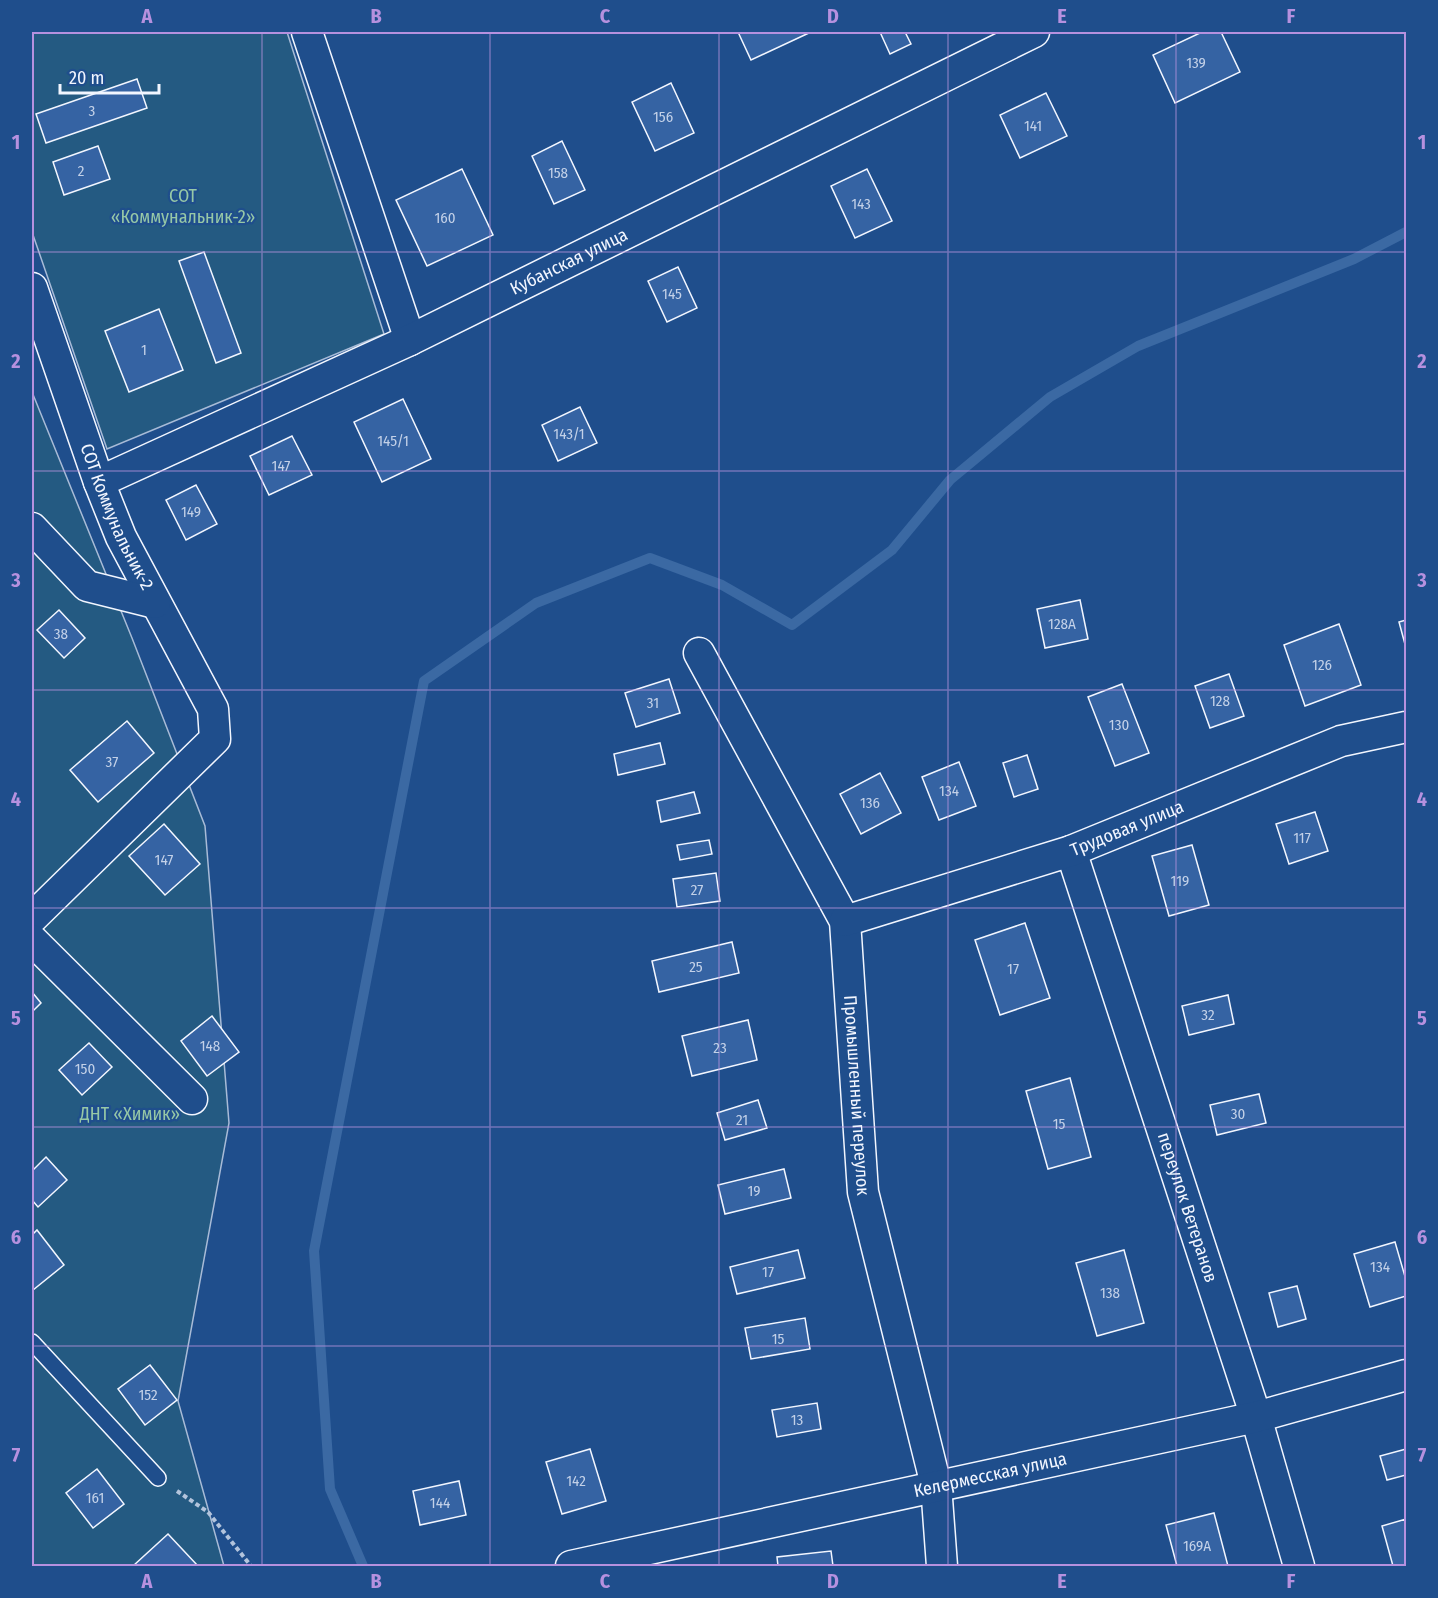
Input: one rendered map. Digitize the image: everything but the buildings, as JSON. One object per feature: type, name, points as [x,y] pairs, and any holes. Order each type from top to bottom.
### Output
[{"type":"street","points":[[307,32],[410,340]]},
{"type":"street","name":"Кубанская улица","points":[[99,482],[410,340],[1034,32]]},
{"type":"street","name":"СОТ Коммунальник-2","points":[[32,288],[99,482],[121,537],[213,709],[215,739],[32,918]]},
{"type":"street","points":[[32,528],[87,586],[155,603]]},
{"type":"street","name":"Промышленный переулок","points":[[699,653],[845,921],[863,1192],[936,1485],[942,1566]]},
{"type":"street","name":"Трудовая улица","points":[[845,921],[1071,851],[1341,741],[1407,727]]},
{"type":"street","name":"переулок Ветеранов","points":[[1071,851],[1256,1417],[1299,1566]]},
{"type":"street","points":[[32,940],[192,1099]]},
{"type":"street","name":"Келермесская улица","points":[[571,1566],[1256,1417],[1407,1375]]},
{"type":"lane","points":[[32,1342],[158,1478]]},
{"type":"path","points":[[158,1478],[208,1512],[251,1566]]},
{"type":"green space","name":"СОТ «Коммунальник-2»","points":[[32,32],[287,32],[384,334],[107,449],[32,232]]},
{"type":"green space","name":"ДНТ «Химик»","points":[[32,392],[132,638],[205,826],[229,1123],[178,1401],[224,1566],[32,1566]]},
{"type":"waterway","points":[[363,1566],[330,1489],[314,1251],[424,681],[536,603],[650,558],[722,585],[792,625],[892,550],[950,480],[1050,397],[1138,346],[1354,259],[1406,232]]}]
